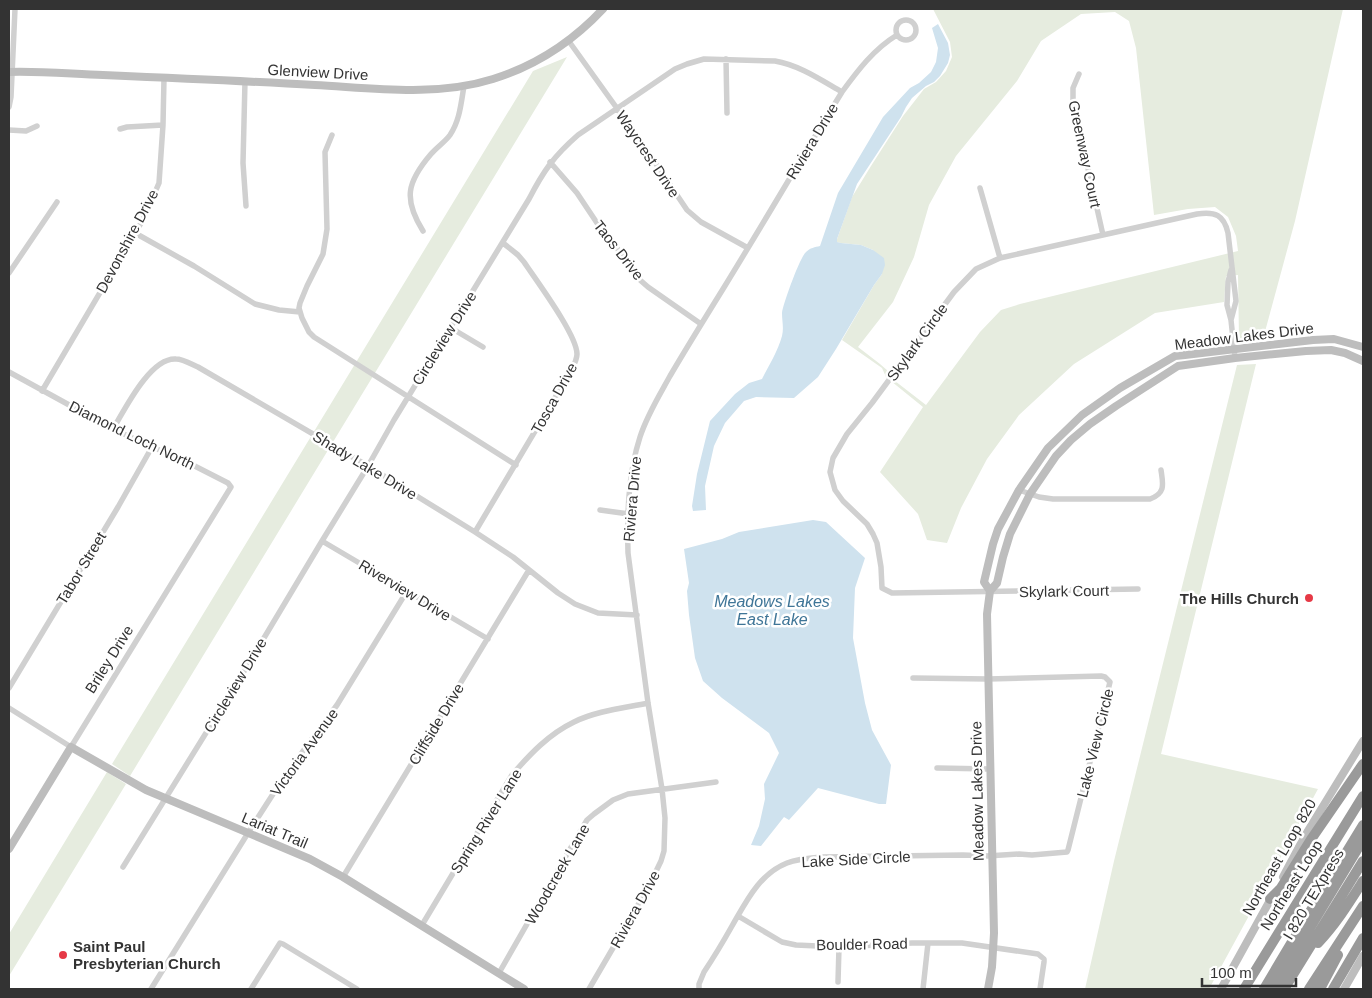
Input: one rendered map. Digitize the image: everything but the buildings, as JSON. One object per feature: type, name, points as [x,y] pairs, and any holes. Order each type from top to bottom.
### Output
[{"type":"highway","points":[[1270,899],[1281,888],[1312,838],[1363,764]]},
{"type":"highway","name":"Northeast Loop","points":[[1244,989],[1363,796]]},
{"type":"highway","points":[[1264,989],[1363,825]]},
{"type":"highway","name":"I 820 TEXpress","points":[[1273,989],[1363,840]]},
{"type":"highway","name":"I 820 TEXpress","points":[[1284,989],[1363,861]]},
{"type":"highway","points":[[1304,958],[1327,933],[1363,881]]},
{"type":"highway","points":[[1309,989],[1363,906]]},
{"type":"highway","points":[[1320,989],[1333,966],[1349,928]]},
{"type":"highway","points":[[1333,989],[1363,938]]},
{"type":"street","points":[[9,108],[15,9]]},
{"type":"street","name":"Glenview Drive","points":[[11,72],[381,89],[448,88],[492,79],[548,55],[593,20],[603,9]]},
{"type":"street","name":"Riviera Drive","points":[[589,989],[648,888],[661,861],[664,850],[665,832],[662,789],[648,703],[628,553],[630,484],[636,451],[643,428],[656,400],[701,324],[842,92],[868,59],[886,42],[897,35]]},
{"type":"street","name":"Waycrest Drive","points":[[568,40],[687,210],[702,222],[748,248]]},
{"type":"street","name":"Circleview Drive","points":[[123,867],[240,678],[550,162],[578,135],[675,69],[704,59],[785,62],[842,92]]},
{"type":"street","points":[[726,59],[727,113]]},
{"type":"street","name":"Greenway Court","points":[[1079,74],[1073,88],[1073,102],[1103,235]]},
{"type":"street","name":"Devonshire Drive","points":[[42,391],[135,233],[154,197],[159,183],[164,78]]},
{"type":"street","points":[[245,82],[243,163],[246,206]]},
{"type":"street","points":[[423,231],[412,211],[410,200],[411,188],[431,153],[449,137],[455,127],[461,108],[464,86]]},
{"type":"street","points":[[120,129],[163,125]]},
{"type":"street","points":[[9,130],[26,131],[37,126]]},
{"type":"street","points":[[332,135],[325,152],[327,230],[323,254],[300,303],[300,312],[307,328],[314,337],[516,465]]},
{"type":"street","name":"Taos Drive","points":[[550,162],[577,193],[599,226],[640,280],[701,324]]},
{"type":"street","points":[[980,188],[1000,258]]},
{"type":"street","points":[[9,273],[57,202]]},
{"type":"street","name":"Skylark Circle","points":[[990,591],[892,593],[885,591],[882,588],[879,555],[873,534],[862,519],[843,501],[833,484],[830,472],[833,458],[847,434],[954,292],[976,269],[1000,258],[1197,214],[1210,213],[1217,215],[1226,223],[1229,240],[1232,268],[1228,282],[1227,305],[1231,320],[1235,358]]},
{"type":"street","points":[[135,233],[194,266],[255,304],[279,310],[300,312]]},
{"type":"street","name":"Tosca Drive","points":[[475,532],[572,369],[577,355],[575,344],[565,325],[534,278],[518,255],[503,243]]},
{"type":"street","points":[[451,328],[483,347]]},
{"type":"street","name":"Meadow Lakes Drive","points":[[990,591],[984,582],[993,544],[998,529],[1019,490],[1048,448],[1082,415],[1120,388],[1176,356],[1313,340],[1334,339],[1363,347]]},
{"type":"street","name":"Meadow Lakes Drive","points":[[988,989],[993,947],[988,614],[990,591],[997,583],[1010,534],[1030,494],[1056,456],[1071,440],[1090,424],[1178,366],[1235,358],[1331,350],[1363,361]]},
{"type":"street","name":"Shady Lake Drive","points":[[113,429],[144,379],[156,366],[164,361],[176,358],[198,367],[368,466],[475,532],[513,557],[558,594],[590,610],[605,614],[637,615]]},
{"type":"street","name":"Diamond Loch North","points":[[9,372],[113,429],[179,458],[228,483]]},
{"type":"street","name":"Tabor Street","points":[[9,688],[152,447]]},
{"type":"street","points":[[1019,490],[1039,497],[1053,499],[1150,499],[1161,493],[1163,486],[1161,470]]},
{"type":"street","name":"Briley Drive","points":[[9,849],[231,487],[228,483]]},
{"type":"street","points":[[600,510],[628,514]]},
{"type":"street","name":"Riverview Drive","points":[[322,540],[488,639]]},
{"type":"street","name":"Cliffside Drive","points":[[343,877],[529,570]]},
{"type":"street","name":"Skylark Court","points":[[990,591],[1138,590]]},
{"type":"street","name":"Victoria Avenue","points":[[151,989],[284,777],[337,705],[407,591]]},
{"type":"street","name":"Lake View Circle","points":[[988,679],[1101,676],[1110,682],[1067,852],[1032,855],[992,855]]},
{"type":"street","points":[[913,678],[988,679]]},
{"type":"street","name":"Spring River Lane","points":[[422,925],[512,775],[540,745],[574,722],[595,715],[648,703]]},
{"type":"street","name":"Lariat Trail","points":[[9,708],[71,747],[146,790],[310,859],[343,877],[524,989]]},
{"type":"street","name":"Northeast Loop 820","points":[[1221,989],[1306,834],[1363,740]]},
{"type":"street","points":[[937,768],[990,769]]},
{"type":"street","name":"Woodcreek Lane","points":[[498,973],[587,820],[613,800],[628,794],[716,782]]},
{"type":"street","name":"Lake Side Circle","points":[[699,989],[704,972],[750,896],[760,882],[771,872],[786,864],[807,858],[821,857],[992,855]]},
{"type":"street","name":"Boulder Road","points":[[738,916],[782,942],[796,945],[839,947],[962,943],[1038,954],[1044,958],[1040,989]]},
{"type":"street","points":[[251,989],[280,943],[347,986],[357,989]]},
{"type":"street","points":[[923,989],[928,943]]},
{"type":"street","points":[[838,982],[839,947]]},
{"type":"street","points":[[1344,989],[1363,956]]},
{"type":"shaded area","points":[[933,9],[1343,9],[1295,221],[1263,339],[1239,340],[1238,275],[1226,276],[1224,302],[1155,313],[1074,364],[1019,415],[987,459],[961,508],[947,543],[927,540],[918,514],[880,472],[923,407],[886,377],[882,368],[842,340],[882,274],[873,250],[861,245],[836,242],[852,197],[903,116],[924,89],[936,82],[946,71],[952,57],[950,42]],"holes":[[[1115,12],[1129,21],[1136,48],[1154,215],[1188,209],[1215,207],[1228,217],[1236,236],[1238,251],[1001,310],[980,332],[926,405],[895,381],[888,371],[858,347],[893,302],[914,257],[929,205],[956,156],[1017,81],[1041,41],[1081,14]]]},
{"type":"shaded area","points":[[567,57],[130,776],[112,764],[533,71]]},
{"type":"shaded area","points":[[1256,364],[1161,754],[1318,789],[1209,989],[1085,989],[1114,861],[1237,365]]},
{"type":"shaded area","points":[[107,772],[126,784],[9,976],[9,934]]},
{"type":"water","points":[[938,24],[948,43],[950,55],[948,63],[934,82],[912,98],[857,184],[837,239],[837,242],[841,243],[861,245],[873,250],[884,258],[885,265],[882,274],[818,377],[794,398],[756,397],[744,401],[725,423],[714,446],[705,486],[706,510],[693,511],[692,506],[697,474],[710,421],[735,394],[749,383],[762,379],[776,353],[782,336],[783,308],[800,262],[808,251],[820,246],[838,193],[883,117],[910,88],[931,72],[936,62],[938,48],[932,28]]},
{"type":"water","name":"Meadows Lakes East Lake","points":[[813,520],[826,522],[865,558],[855,588],[853,638],[872,730],[891,765],[886,804],[879,804],[818,788],[789,820],[784,817],[761,846],[751,845],[759,826],[765,799],[764,784],[779,753],[769,733],[722,698],[703,681],[695,658],[689,615],[687,591],[689,583],[684,549],[722,539],[739,532]]},
{"type":"place","name":"The Hills Church","points":[[1309,598]]},
{"type":"place","name":"Saint Paul Presbyterian Church","points":[[63,955]]}]
